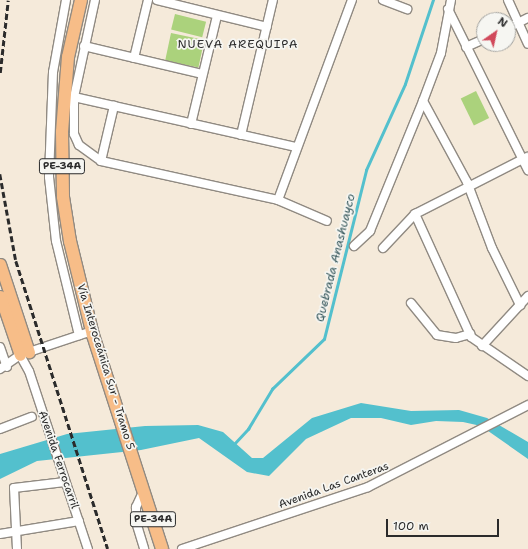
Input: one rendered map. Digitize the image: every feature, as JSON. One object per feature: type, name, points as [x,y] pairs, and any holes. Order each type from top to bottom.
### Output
[{"type":"highway","name":"Vía Interoceánica Sur - Tramo 5","points":[[80,0],[64,88],[62,166],[70,242],[92,331],[144,490]]},
{"type":"highway","name":"PE-34A","points":[[144,490],[162,549]]},
{"type":"main road","name":"Avenida Ferrocarril","points":[[0,264],[24,354]]},
{"type":"main road","name":"Avenida Ferrocarril","points":[[0,296],[24,354]]},
{"type":"street","points":[[66,0],[53,72],[49,177],[56,241],[79,335]]},
{"type":"street","points":[[95,0],[74,97],[76,140],[101,161],[278,200],[327,221]]},
{"type":"street","points":[[134,58],[148,0]]},
{"type":"street","points":[[157,0],[216,16],[267,27]]},
{"type":"street","points":[[241,135],[273,0]]},
{"type":"street","points":[[278,200],[296,147],[352,0]]},
{"type":"street","points":[[382,0],[407,9]]},
{"type":"street","points":[[354,246],[370,232],[423,101],[441,53],[448,9],[451,0]]},
{"type":"street","points":[[508,0],[528,44]]},
{"type":"street","points":[[448,9],[466,47],[526,158],[528,170]]},
{"type":"street","points":[[191,124],[216,16]]},
{"type":"street","points":[[518,23],[528,18]]},
{"type":"street","points":[[466,47],[476,43]]},
{"type":"street","points":[[84,46],[202,74]]},
{"type":"street","points":[[74,97],[296,147]]},
{"type":"street","points":[[423,101],[468,187],[520,304]]},
{"type":"street","points":[[101,161],[114,106]]},
{"type":"street","points":[[383,248],[415,214],[526,158]]},
{"type":"street","points":[[415,214],[470,334],[482,346],[528,376]]},
{"type":"street","points":[[482,346],[528,296]]},
{"type":"street","points":[[412,303],[437,335],[456,338],[470,334]]},
{"type":"street","points":[[24,354],[1,351],[4,368],[24,354],[92,331]]},
{"type":"street","name":"Avenida Ferrocarril","points":[[24,354],[46,427],[88,549]]},
{"type":"street","name":"Avenida Las Canteras","points":[[182,549],[368,487],[528,406]]},
{"type":"street","points":[[0,429],[32,417]]},
{"type":"street","points":[[17,549],[14,488],[65,482]]},
{"type":"street","points":[[144,490],[136,507],[136,522],[146,549],[152,549]]},
{"type":"street","points":[[0,534],[79,521]]},
{"type":"green space","points":[[175,14],[206,22],[202,37],[171,30]]},
{"type":"green space","points":[[171,33],[204,40],[198,67],[165,60]]},
{"type":"green space","points":[[476,91],[489,118],[474,125],[461,98]]},
{"type":"water","points":[[361,403],[411,411],[459,410],[487,418],[528,442],[528,459],[481,426],[463,422],[436,421],[411,425],[381,418],[351,418],[306,439],[269,476],[247,472],[199,438],[141,450],[37,461],[0,479],[0,454],[67,434],[145,426],[198,425],[223,432],[252,458],[263,458],[312,418]]},
{"type":"waterway","name":"Quebrada Anashuayco","points":[[234,444],[248,429],[272,389],[324,339],[366,170],[405,84],[433,0]]},
{"type":"railway","points":[[0,73],[8,0]]},
{"type":"railway","points":[[0,174],[16,261],[108,549]]},
{"type":"district","name":"NUEVA AREQUIPA","points":[[238,45]]}]
